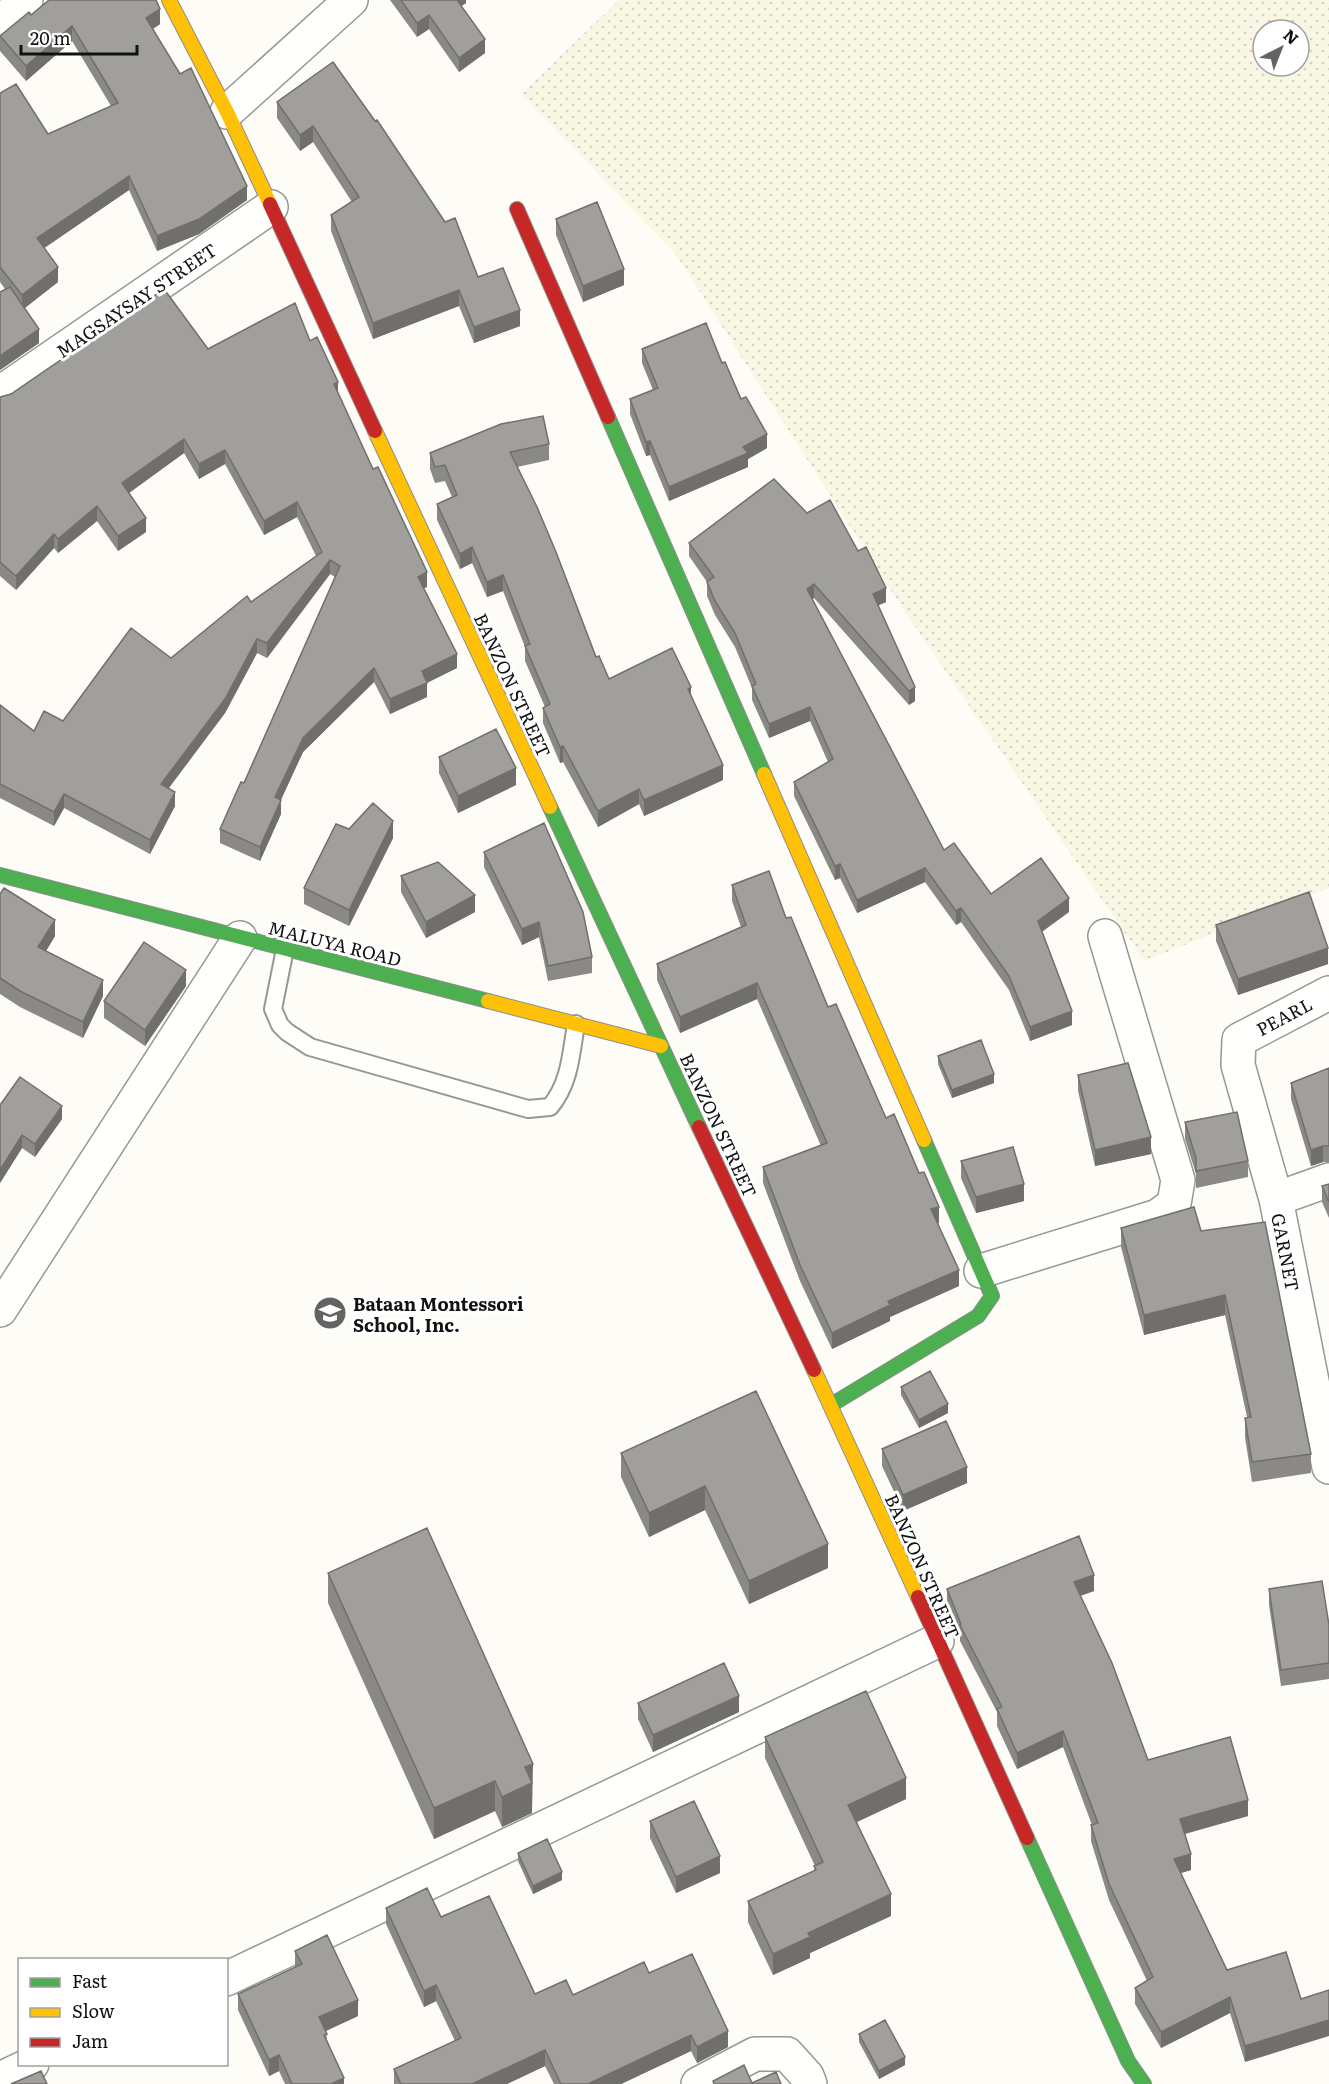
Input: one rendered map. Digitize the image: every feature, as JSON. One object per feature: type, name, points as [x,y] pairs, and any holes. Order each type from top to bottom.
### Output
[{"type":"street","points":[[0,23],[26,0]]},
{"type":"street","name":"BANZON STREET","points":[[169,0],[227,112],[661,1046],[831,1404],[1128,2061],[1144,2084]]},
{"type":"street","points":[[227,112],[351,0]]},
{"type":"street","name":"MAGSAYSAY STREET","points":[[0,393],[271,207]]},
{"type":"street","points":[[517,209],[992,1296],[978,1316],[831,1404]]},
{"type":"street","name":"MALUYA ROAD","points":[[0,875],[661,1046]]},
{"type":"street","points":[[981,1271],[1158,1216],[1174,1204],[1178,1180],[1105,936]]},
{"type":"street","points":[[0,1310],[240,938]]},
{"type":"street","name":"PEARL","points":[[1239,1040],[1329,993]]},
{"type":"street","name":"GARNET","points":[[1239,1040],[1239,1065],[1320,1373],[1329,1467]]},
{"type":"street","points":[[1276,1199],[1329,1180]]},
{"type":"street","points":[[228,1978],[937,1641]]},
{"type":"street","points":[[698,2084],[755,2054],[788,2054],[807,2076],[810,2084]]},
{"type":"street","points":[[0,2079],[28,2066]]},
{"type":"lane","points":[[285,949],[273,1009],[280,1025],[298,1040],[310,1047],[528,1109],[550,1107],[560,1095],[568,1074],[576,1024]]},
{"type":"shaded area","points":[[619,0],[1329,0],[1329,888],[1144,961],[901,606],[675,253],[521,94]]},
{"type":"building","points":[[49,0],[156,0],[160,9],[146,18],[180,74],[191,68],[247,186],[199,219],[157,236],[129,176],[37,238],[58,267],[22,295],[0,267],[0,93],[16,84],[48,134],[118,103],[72,26],[26,66],[0,36],[29,12],[31,15]]},
{"type":"building","points":[[401,0],[457,0],[485,39],[459,58],[429,15],[417,23]]},
{"type":"building","points":[[333,62],[375,121],[377,120],[445,222],[455,218],[478,277],[503,268],[520,310],[474,327],[459,290],[373,323],[331,215],[359,197],[313,126],[300,135],[277,102]]},
{"type":"building","points":[[597,202],[624,269],[583,286],[556,219]]},
{"type":"building","points":[[10,287],[39,329],[0,356],[0,292]]},
{"type":"building","points":[[164,289],[208,349],[295,303],[310,341],[317,337],[338,382],[334,384],[373,469],[378,467],[427,572],[418,577],[457,654],[422,671],[427,683],[390,699],[374,668],[303,738],[275,797],[281,800],[260,847],[220,829],[241,782],[244,783],[340,566],[330,560],[267,643],[257,639],[225,699],[161,784],[175,792],[150,840],[64,794],[54,812],[0,784],[0,705],[34,731],[44,711],[63,721],[131,628],[171,658],[247,596],[251,602],[322,552],[297,502],[264,521],[225,450],[199,464],[184,439],[122,483],[146,518],[118,536],[97,506],[58,539],[54,534],[16,576],[0,562],[0,397],[11,394]]},
{"type":"building","points":[[706,323],[722,363],[725,362],[741,399],[746,397],[767,434],[743,447],[748,453],[669,487],[650,441],[646,442],[630,399],[658,388],[642,349]]},
{"type":"building","points":[[543,416],[549,444],[510,452],[556,552],[596,657],[599,656],[609,679],[672,648],[691,687],[688,689],[723,765],[644,800],[639,789],[598,811],[563,746],[560,747],[543,708],[550,704],[525,646],[530,644],[503,575],[487,582],[472,547],[460,554],[437,504],[457,495],[445,465],[435,467],[430,453],[501,424]]},
{"type":"building","points":[[774,479],[807,513],[830,500],[858,551],[866,547],[886,588],[873,594],[915,687],[909,691],[814,584],[807,589],[944,850],[954,843],[991,894],[1041,858],[1069,898],[1038,921],[1072,1011],[1030,1027],[1009,976],[961,908],[956,911],[925,868],[857,900],[840,864],[835,866],[794,782],[833,759],[810,707],[769,724],[752,686],[756,684],[735,633],[715,601],[707,582],[714,577],[689,543]]},
{"type":"building","points":[[496,729],[516,768],[458,796],[439,757]]},
{"type":"building","points":[[373,803],[393,821],[349,910],[304,888],[336,824],[349,829]]},
{"type":"building","points":[[544,823],[583,912],[592,957],[548,966],[539,922],[522,929],[484,852]]},
{"type":"building","points":[[438,862],[475,895],[426,922],[401,876]]},
{"type":"building","points":[[769,871],[786,918],[791,917],[828,1007],[836,1004],[886,1118],[894,1114],[919,1173],[924,1172],[939,1207],[931,1209],[959,1270],[888,1301],[890,1305],[832,1333],[800,1265],[763,1167],[827,1143],[757,983],[680,1017],[657,964],[746,925],[732,885]]},
{"type":"building","points":[[4,888],[55,920],[38,947],[103,980],[83,1022],[20,991],[0,978],[0,894]]},
{"type":"building","points":[[1309,892],[1328,948],[1238,979],[1216,925]]},
{"type":"building","points":[[144,942],[186,970],[145,1030],[104,1001]]},
{"type":"building","points":[[981,1040],[994,1074],[952,1090],[938,1056]]},
{"type":"building","points":[[1128,1063],[1151,1137],[1095,1150],[1078,1075]]},
{"type":"building","points":[[1329,1068],[1329,1146],[1311,1150],[1291,1083]]},
{"type":"building","points":[[20,1077],[62,1106],[35,1144],[22,1135],[0,1170],[0,1105]]},
{"type":"building","points":[[1237,1112],[1248,1161],[1196,1171],[1196,1158],[1185,1122]]},
{"type":"building","points":[[1013,1147],[1024,1184],[976,1197],[961,1161]]},
{"type":"building","points":[[1329,1184],[1329,1202],[1322,1186]]},
{"type":"building","points":[[1194,1207],[1201,1231],[1265,1222],[1311,1454],[1252,1462],[1245,1418],[1251,1417],[1225,1295],[1144,1315],[1121,1228]]},
{"type":"building","points":[[930,1371],[948,1404],[919,1420],[901,1387]]},
{"type":"building","points":[[756,1391],[828,1544],[749,1581],[705,1486],[649,1513],[621,1453]]},
{"type":"building","points":[[946,1421],[967,1467],[903,1495],[882,1449]]},
{"type":"building","points":[[427,1528],[533,1764],[525,1767],[532,1783],[502,1797],[495,1781],[434,1808],[328,1573]]},
{"type":"building","points":[[1079,1536],[1094,1575],[1074,1582],[1112,1663],[1148,1760],[1230,1737],[1248,1800],[1180,1819],[1191,1854],[1174,1859],[1227,1970],[1286,1952],[1301,1999],[1329,1990],[1329,2020],[1245,2046],[1230,1997],[1161,2032],[1135,1988],[1153,1977],[1109,1884],[1091,1825],[1098,1823],[1063,1731],[1017,1753],[997,1709],[1002,1707],[960,1625],[947,1589]]},
{"type":"building","points":[[1322,1581],[1329,1625],[1329,1663],[1281,1670],[1269,1589]]},
{"type":"building","points":[[724,1663],[739,1696],[653,1735],[638,1703]]},
{"type":"building","points":[[866,1691],[906,1778],[848,1805],[891,1894],[808,1933],[810,1937],[773,1954],[748,1901],[816,1870],[814,1866],[823,1862],[765,1737]]},
{"type":"building","points":[[694,1801],[720,1856],[676,1877],[650,1821]]},
{"type":"building","points":[[547,1839],[562,1872],[533,1886],[518,1853]]},
{"type":"building","points":[[427,1888],[441,1917],[489,1896],[535,1994],[566,1980],[573,1995],[644,1962],[649,1973],[692,1954],[728,2031],[697,2047],[691,2035],[588,2084],[561,2084],[545,2050],[472,2084],[401,2084],[394,2069],[461,2038],[436,1985],[424,1991],[386,1908]]},
{"type":"building","points":[[327,1935],[358,2000],[319,2017],[327,2034],[324,2035],[344,2078],[331,2084],[292,2084],[279,2055],[269,2060],[238,1994],[302,1964],[295,1951]]},
{"type":"building","points":[[885,2020],[905,2057],[879,2071],[859,2034]]},
{"type":"building","points":[[744,2065],[752,2083],[776,2072],[781,2084],[714,2084],[713,2081]]},
{"type":"building","points":[[41,2071],[47,2084],[11,2084]]},
{"type":"traffic: fast","points":[[608,417],[764,774]]},
{"type":"traffic: fast","points":[[550,807],[699,1127]]},
{"type":"traffic: fast","points":[[0,875],[488,1001]]},
{"type":"traffic: fast","points":[[831,1405],[978,1316],[992,1296],[924,1140]]},
{"type":"traffic: fast","points":[[1027,1838],[1128,2061],[1144,2084]]},
{"type":"traffic: slow","points":[[169,0],[227,112],[270,204]]},
{"type":"traffic: slow","points":[[375,431],[550,807]]},
{"type":"traffic: slow","points":[[764,774],[924,1140]]},
{"type":"traffic: slow","points":[[488,1001],[661,1046]]},
{"type":"traffic: slow","points":[[814,1370],[918,1597]]},
{"type":"traffic: jam","points":[[270,204],[375,431]]},
{"type":"traffic: jam","points":[[517,209],[608,417]]},
{"type":"traffic: jam","points":[[699,1127],[814,1370]]},
{"type":"traffic: jam","points":[[918,1597],[1027,1838]]},
{"type":"place","name":"Bataan Montessori School, Inc.","points":[[330,1313]]}]
